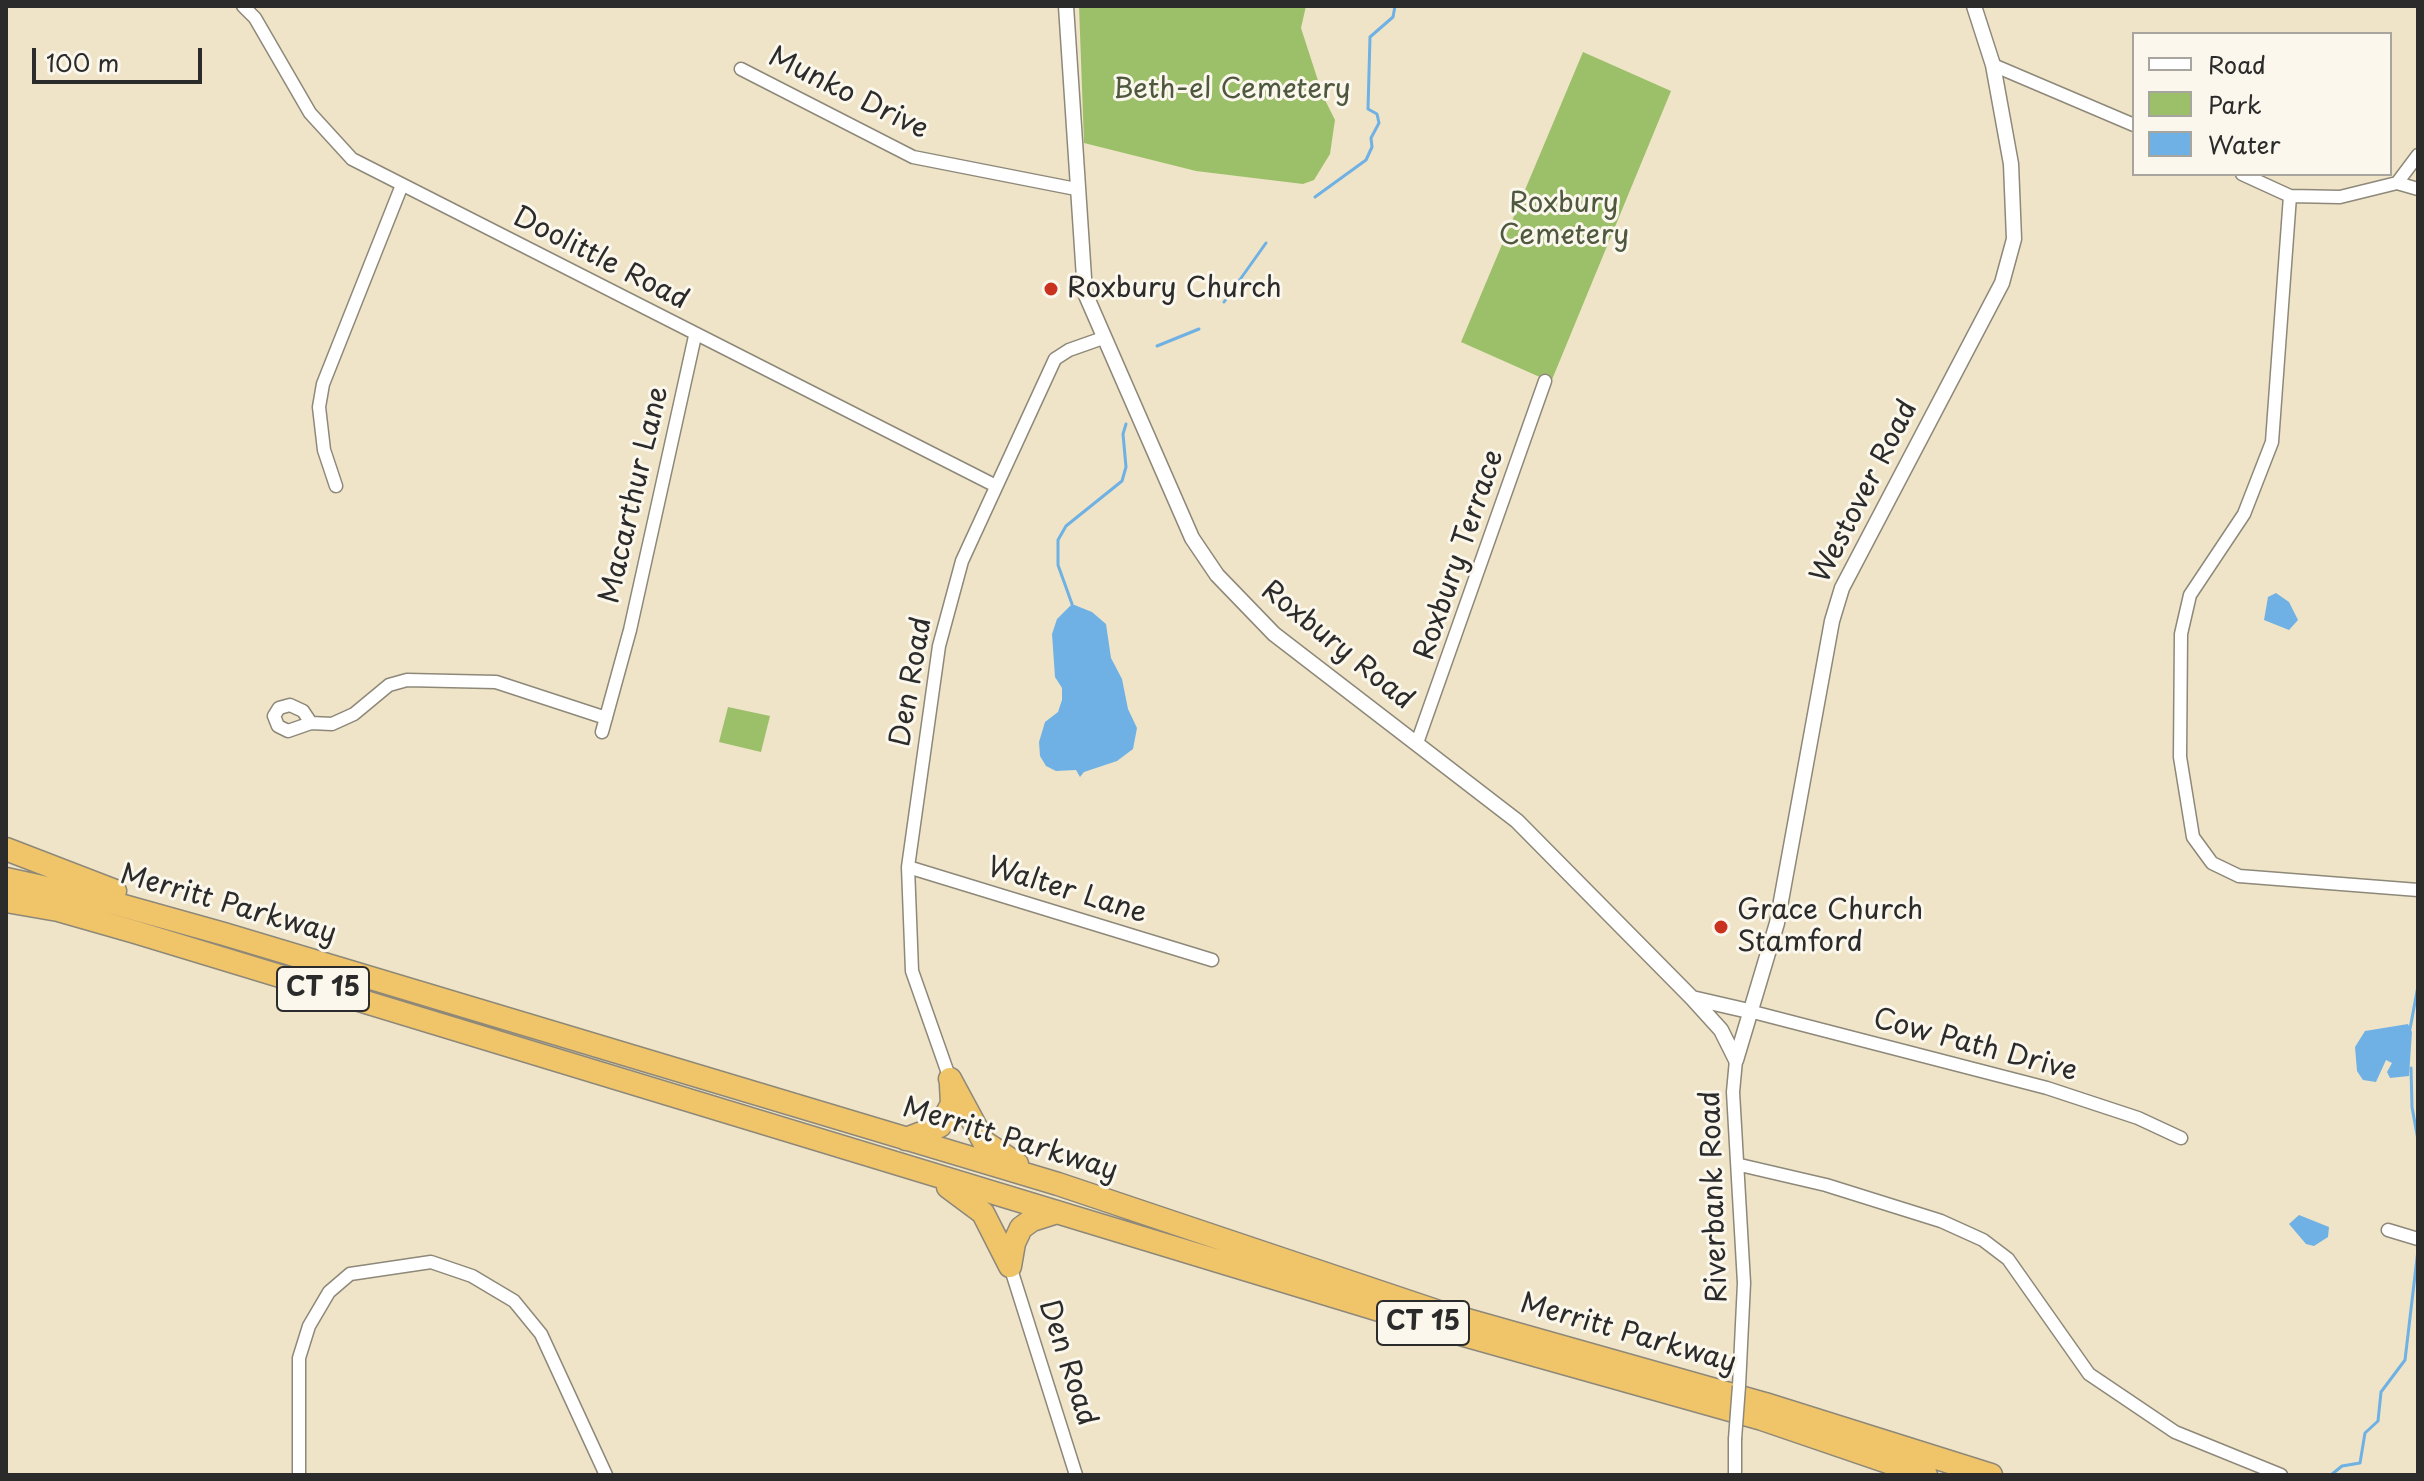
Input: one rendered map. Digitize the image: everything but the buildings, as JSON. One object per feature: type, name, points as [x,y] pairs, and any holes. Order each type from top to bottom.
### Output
[{"type":"highway","points":[[6,849],[224,934]]},
{"type":"highway","name":"Merritt Parkway","points":[[6,879],[106,901],[224,934],[1058,1184],[1439,1312],[1765,1404],[1991,1475]]},
{"type":"highway","name":"Merritt Parkway","points":[[6,901],[58,910],[135,932],[1417,1321],[1762,1419],[1926,1475]]},
{"type":"highway","points":[[906,1139],[931,1131],[947,1117],[952,1104],[950,1079]]},
{"type":"highway","points":[[950,1079],[984,1142],[1005,1158],[1058,1184]]},
{"type":"highway","points":[[919,1170],[983,1213],[1010,1266]]},
{"type":"highway","points":[[1010,1266],[1014,1243],[1021,1228],[1032,1220],[1057,1212]]},
{"type":"street","name":"Doolittle Road","points":[[243,6],[255,18],[310,113],[352,159],[695,336],[994,485]]},
{"type":"street","name":"Roxbury Road","points":[[1066,6],[1085,293],[1134,401],[1180,516],[1217,575],[1274,634],[1517,821],[1692,998],[1721,1030],[1736,1060]]},
{"type":"street","name":"Westover Road","points":[[1736,1060],[1753,1012],[1777,923],[1832,621],[1842,588],[2002,283],[2014,239],[2015,188],[1993,65],[1974,6]]},
{"type":"street","points":[[1993,65],[2132,124]]},
{"type":"street","name":"Munko Drive","points":[[741,69],[913,157],[1076,189]]},
{"type":"street","points":[[2397,183],[2418,155]]},
{"type":"street","points":[[2246,176],[2290,196],[2340,197],[2397,183],[2418,189]]},
{"type":"street","points":[[336,486],[324,450],[319,407],[323,384],[402,185]]},
{"type":"street","points":[[2290,196],[2272,442],[2244,514],[2190,595],[2181,634],[2180,757],[2193,837],[2212,863],[2239,876],[2418,890]]},
{"type":"street","name":"Macarthur Lane","points":[[602,732],[621,665],[695,336]]},
{"type":"street","name":"Den Road","points":[[950,1079],[912,971],[908,867],[939,646],[962,561],[994,485],[1055,359],[1069,350],[1103,338]]},
{"type":"street","name":"Roxbury Terrace","points":[[1417,743],[1545,381]]},
{"type":"street","points":[[311,723],[332,724],[347,718],[389,685],[417,679],[496,682],[606,718]]},
{"type":"street","name":"Walter Lane","points":[[908,867],[1212,960]]},
{"type":"street","points":[[1692,998],[1753,1012]]},
{"type":"street","name":"Cow Path Drive","points":[[1753,1012],[2047,1088],[2138,1118],[2181,1138]]},
{"type":"street","name":"Riverbank Road","points":[[1735,1475],[1744,1283],[1740,1165],[1733,1092],[1736,1060]]},
{"type":"street","points":[[1740,1165],[1826,1185],[1928,1216],[1983,1240],[2008,1259],[2089,1374],[2175,1432],[2281,1475]]},
{"type":"street","points":[[2388,1230],[2418,1239]]},
{"type":"street","points":[[299,1475],[299,1358],[309,1326],[329,1292],[350,1274],[431,1262],[472,1276],[514,1301],[541,1334],[606,1475]]},
{"type":"street","name":"Den Road","points":[[1010,1266],[1076,1475]]},
{"type":"green space","name":"Beth-el Cemetery","points":[[1079,6],[1306,6],[1301,28],[1323,96],[1335,120],[1330,154],[1314,180],[1303,184],[1196,171],[1084,143]]},
{"type":"green space","name":"Roxbury Cemetery","points":[[1583,52],[1671,91],[1551,382],[1461,342]]},
{"type":"green space","points":[[728,707],[770,716],[761,752],[719,742]]},
{"type":"water","points":[[2276,593],[2289,602],[2298,620],[2289,630],[2264,620],[2268,597]]},
{"type":"water","points":[[1072,604],[1092,612],[1106,624],[1111,658],[1122,679],[1128,709],[1137,728],[1133,749],[1117,761],[1084,772],[1080,777],[1076,770],[1056,771],[1046,766],[1040,756],[1039,742],[1045,722],[1058,712],[1062,700],[1062,688],[1055,677],[1052,634],[1057,619]]},
{"type":"water","points":[[2408,1024],[2412,1032],[2409,1076],[2390,1078],[2387,1072],[2392,1063],[2386,1060],[2376,1082],[2363,1080],[2357,1071],[2355,1047],[2365,1031]]},
{"type":"water","points":[[2299,1215],[2329,1227],[2328,1237],[2314,1246],[2306,1244],[2289,1224]]},
{"type":"waterway","points":[[1315,197],[1366,160],[1372,147],[1371,138],[1379,123],[1377,114],[1368,109],[1370,37],[1393,17],[1395,6]]},
{"type":"waterway","points":[[1224,302],[1266,243]]},
{"type":"waterway","points":[[1157,346],[1199,329]]},
{"type":"waterway","points":[[1072,604],[1058,565],[1058,540],[1066,526],[1122,481],[1126,467],[1123,434],[1126,424]]},
{"type":"waterway","points":[[2410,1029],[2418,986]]},
{"type":"waterway","points":[[2411,1068],[2412,1107],[2418,1140]]},
{"type":"waterway","points":[[2331,1475],[2342,1466],[2360,1463],[2365,1433],[2378,1421],[2381,1392],[2405,1360],[2418,1250]]},
{"type":"place","name":"Roxbury Church","points":[[1051,289]]},
{"type":"place","name":"Grace Church Stamford","points":[[1721,927]]}]
